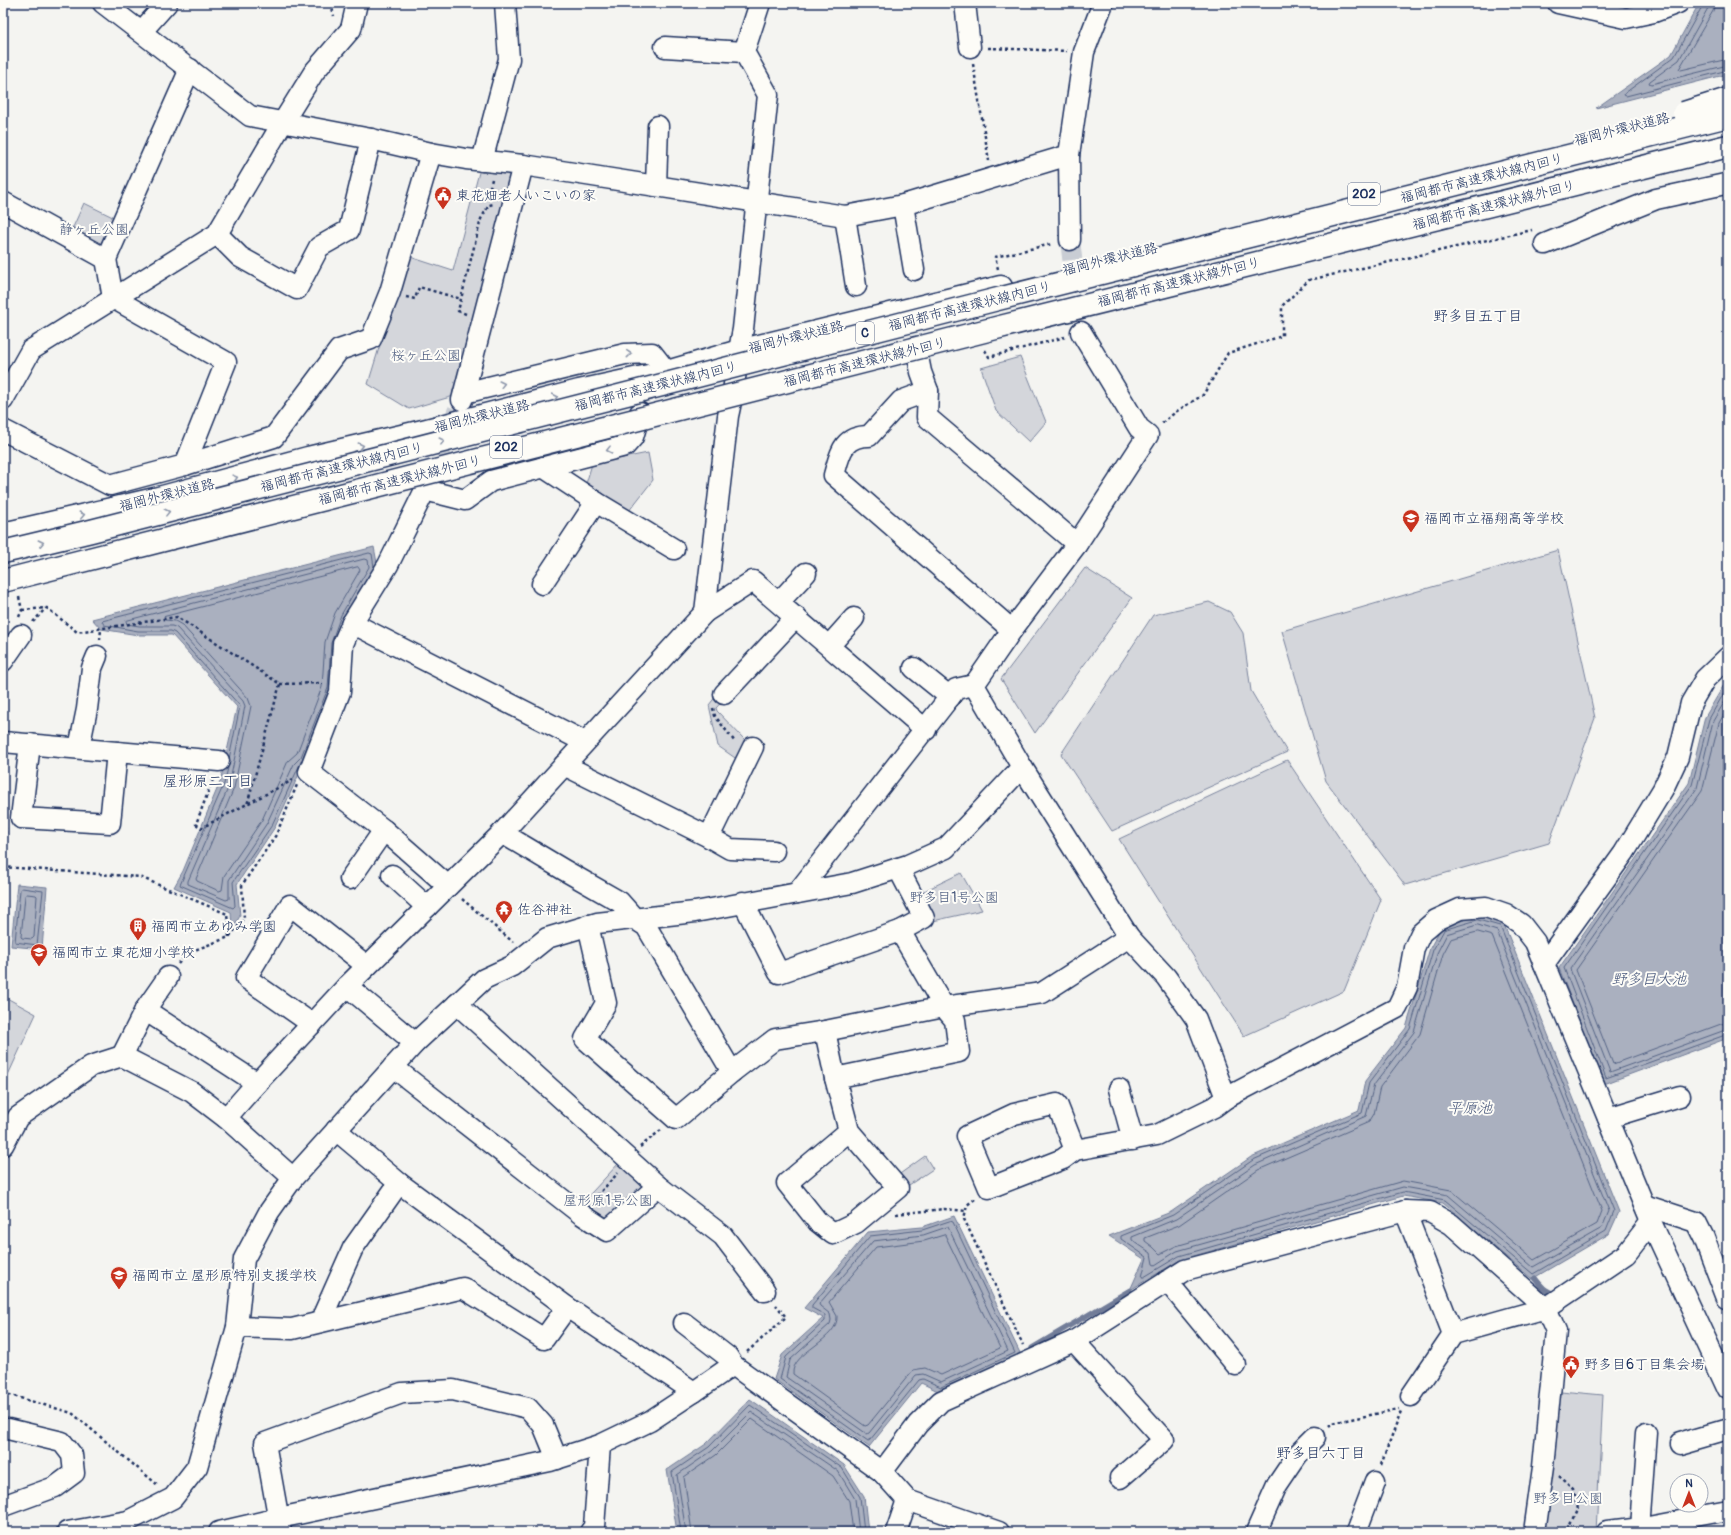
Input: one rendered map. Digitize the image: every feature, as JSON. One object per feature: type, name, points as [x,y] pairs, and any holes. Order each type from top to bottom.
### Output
[{"type":"highway","points":[[1473,180],[1728,99]]},
{"type":"highway","name":"福岡外環状道路","points":[[3,534],[155,499],[308,458],[423,431],[579,391],[667,372],[1000,279],[1378,190],[1728,104]]},
{"type":"highway","name":"福岡都市高速環状線内回り","points":[[3,552],[91,531],[990,300],[1728,116]]},
{"type":"highway","name":"福岡都市高速環状線外回り","points":[[10,586],[1255,263],[1728,146]]},
{"type":"highway","name":"202","points":[[3,574],[640,414],[1409,226],[1728,146]]},
{"type":"highway","points":[[1255,263],[1345,249],[1438,231],[1612,188],[1728,162]]},
{"type":"street","points":[[103,3],[250,116],[371,138],[432,153],[756,201],[845,216],[903,205],[1069,155]]},
{"type":"street","points":[[141,32],[167,3]]},
{"type":"street","points":[[3,400],[31,350],[217,234],[314,72],[351,29],[357,3]]},
{"type":"street","points":[[490,161],[509,59],[505,3]]},
{"type":"street","points":[[705,612],[728,416],[734,392],[738,351],[743,329],[768,94],[744,52],[760,3]]},
{"type":"street","points":[[965,3],[970,47]]},
{"type":"street","points":[[1070,240],[1069,155],[1084,52],[1103,3]]},
{"type":"street","points":[[1558,3],[1626,18],[1654,12],[1678,3]]},
{"type":"street","points":[[665,47],[744,52]]},
{"type":"street","points":[[113,298],[106,259],[190,69]]},
{"type":"street","points":[[656,186],[658,126]]},
{"type":"street","points":[[217,234],[240,257],[297,289],[319,248],[349,230],[371,138]]},
{"type":"street","points":[[3,430],[110,485],[185,465],[274,437],[339,350],[371,339],[390,292],[432,153]]},
{"type":"street","points":[[523,166],[463,397],[625,354],[652,353],[667,372]]},
{"type":"street","points":[[1539,237],[1656,199],[1725,184],[1728,186]]},
{"type":"street","points":[[3,202],[106,259]]},
{"type":"street","points":[[903,205],[914,270]]},
{"type":"street","points":[[845,216],[856,286]]},
{"type":"street","points":[[113,298],[226,362],[185,465]]},
{"type":"street","points":[[797,892],[926,730],[956,689],[974,685],[1012,630],[1077,544],[1148,435],[1139,428],[1081,332]]},
{"type":"street","points":[[916,347],[928,391],[927,418],[1077,544]]},
{"type":"street","points":[[928,391],[901,401],[869,436],[857,436],[841,449],[834,475],[1012,630]]},
{"type":"street","points":[[448,886],[384,830],[309,772],[340,692],[343,644],[352,623],[388,565],[425,490],[465,500],[491,481],[625,446],[633,437],[640,414]]},
{"type":"street","points":[[543,467],[596,502],[674,549]]},
{"type":"street","points":[[542,584],[596,502]]},
{"type":"street","points":[[779,602],[806,573]]},
{"type":"street","points":[[226,1118],[347,986],[502,833],[705,612],[753,581],[926,730]]},
{"type":"street","points":[[724,694],[796,617]]},
{"type":"street","points":[[829,646],[854,618]]},
{"type":"street","points":[[352,623],[585,742]]},
{"type":"street","points":[[3,661],[21,635]]},
{"type":"street","points":[[79,748],[87,709],[92,668],[97,656]]},
{"type":"street","points":[[1544,964],[1624,853],[1663,789],[1678,757],[1691,703],[1705,678],[1728,657]]},
{"type":"street","points":[[914,668],[950,697]]},
{"type":"street","points":[[974,685],[1022,767],[1129,937],[1166,977],[1196,1019],[1226,1098]]},
{"type":"street","points":[[3,742],[219,761]]},
{"type":"street","points":[[30,744],[21,818],[110,823],[117,752]]},
{"type":"street","points":[[709,837],[750,753]]},
{"type":"street","points":[[564,765],[709,837],[730,849],[774,851]]},
{"type":"street","points":[[67,1532],[129,1526],[173,1498],[197,1467],[237,1327],[244,1259],[269,1212],[293,1178],[415,1043],[484,979],[512,966],[547,938],[588,925],[696,912],[797,892],[852,883],[898,868],[946,848],[1022,767]]},
{"type":"street","points":[[350,879],[384,830]]},
{"type":"street","points":[[502,833],[620,902],[635,919],[646,926],[732,1072]]},
{"type":"street","points":[[744,902],[779,972],[900,931],[924,918],[898,868]]},
{"type":"street","points":[[392,876],[427,907]]},
{"type":"street","points":[[312,1024],[246,978],[290,905],[367,966]]},
{"type":"street","points":[[1076,1150],[1057,1104],[1014,1114],[967,1136],[989,1188],[1063,1159],[1076,1150],[1157,1135],[1214,1107],[1226,1098],[1398,1008],[1407,987],[1414,948],[1421,933],[1436,920],[1460,909],[1486,907],[1506,914],[1521,924],[1535,942],[1648,1214],[1728,1388]]},
{"type":"street","points":[[588,925],[606,1004],[586,1039],[676,1119],[732,1072],[775,1040],[944,1007],[1042,993],[1129,937]]},
{"type":"street","points":[[834,1078],[959,1052],[954,1020],[944,1007],[900,931]]},
{"type":"street","points":[[122,1056],[145,1010],[168,977]]},
{"type":"street","points":[[347,986],[415,1043]]},
{"type":"street","points":[[457,1004],[632,1155],[658,1186],[723,1236],[765,1291]]},
{"type":"street","points":[[145,1010],[257,1083]]},
{"type":"street","points":[[825,1031],[834,1078],[849,1131],[898,1188],[856,1223],[833,1234],[818,1222],[787,1183],[849,1131]]},
{"type":"street","points":[[5,1141],[18,1117],[91,1066],[122,1056],[192,1092],[226,1118],[293,1178]]},
{"type":"street","points":[[393,1067],[581,1214],[607,1231],[658,1186]]},
{"type":"street","points":[[1119,1089],[1133,1140]]},
{"type":"street","points":[[1608,1118],[1680,1096]]},
{"type":"street","points":[[5,1141],[29,1125]]},
{"type":"street","points":[[336,1130],[399,1182],[567,1307],[694,1392]]},
{"type":"street","points":[[320,1322],[353,1248],[399,1182]]},
{"type":"street","points":[[882,1472],[918,1424],[941,1401],[1074,1341],[1185,1270],[1405,1211],[1430,1212],[1451,1224],[1546,1308],[1556,1331],[1543,1467],[1534,1532]]},
{"type":"street","points":[[1405,1211],[1453,1334]]},
{"type":"street","points":[[1648,1214],[1696,1222],[1704,1238],[1727,1298]]},
{"type":"street","points":[[1411,1396],[1453,1334],[1546,1308],[1626,1254],[1648,1214]]},
{"type":"street","points":[[1167,1281],[1236,1365]]},
{"type":"street","points":[[237,1327],[292,1329],[463,1288],[544,1339],[567,1307]]},
{"type":"street","points":[[684,1323],[728,1357],[733,1365],[882,1472],[908,1500],[999,1532]]},
{"type":"street","points":[[1074,1341],[1164,1440],[1120,1478]]},
{"type":"street","points":[[219,1532],[280,1525],[557,1459],[600,1445],[650,1421],[733,1365]]},
{"type":"street","points":[[280,1525],[265,1443],[402,1392],[453,1390],[528,1408],[543,1425],[557,1459]]},
{"type":"street","points":[[3,1429],[62,1442],[72,1455],[74,1472],[55,1487],[3,1506]]},
{"type":"street","points":[[1680,1443],[1728,1429]]},
{"type":"street","points":[[1639,1528],[1646,1433]]},
{"type":"street","points":[[1256,1532],[1277,1485],[1298,1454],[1314,1437]]},
{"type":"street","points":[[590,1532],[594,1527],[600,1445]]},
{"type":"street","points":[[1356,1532],[1377,1477]]},
{"type":"street","points":[[896,1532],[908,1500]]},
{"type":"street","points":[[1607,1532],[1639,1528],[1728,1511]]},
{"type":"path","points":[[331,3],[335,18]]},
{"type":"path","points":[[992,178],[970,47],[1084,52]]},
{"type":"path","points":[[483,320],[458,311],[481,218],[489,205],[495,204],[498,192],[489,191],[490,161]]},
{"type":"path","points":[[1148,435],[1177,411],[1203,395],[1228,353],[1282,336],[1282,306],[1309,280],[1539,237]]},
{"type":"path","points":[[1000,279],[995,257],[1070,240]]},
{"type":"path","points":[[390,292],[415,299],[419,287],[461,299]]},
{"type":"path","points":[[982,346],[989,357],[1081,332]]},
{"type":"path","points":[[10,586],[22,610],[47,608],[77,632],[177,617],[280,684],[325,683]]},
{"type":"path","points":[[247,804],[280,684]]},
{"type":"path","points":[[724,694],[713,708],[714,716],[750,753]]},
{"type":"path","points":[[219,761],[196,824],[201,828],[293,781]]},
{"type":"path","points":[[168,977],[187,953],[229,937],[244,919],[242,885],[276,835],[300,779]]},
{"type":"path","points":[[3,866],[140,877],[227,914],[229,937]]},
{"type":"path","points":[[448,886],[527,954]]},
{"type":"path","points":[[581,1214],[632,1155],[676,1119]]},
{"type":"path","points":[[989,1188],[967,1205],[964,1219],[1030,1361]]},
{"type":"path","points":[[894,1214],[944,1209],[966,1211]]},
{"type":"path","points":[[733,1365],[772,1328],[786,1317]]},
{"type":"path","points":[[3,1393],[72,1413],[173,1498]]},
{"type":"path","points":[[1314,1437],[1332,1423],[1402,1408],[1377,1477]]},
{"type":"path","points":[[1543,1467],[1560,1476],[1574,1489],[1577,1509],[1570,1525],[1570,1532]]},
{"type":"green space","name":"桜ヶ丘公園","points":[[482,161],[523,165],[464,393],[409,409],[368,384],[407,256],[453,271]]},
{"type":"green space","name":"静ヶ丘公園","points":[[84,203],[121,221],[105,256],[69,236]]},
{"type":"green space","points":[[1020,357],[1046,422],[1029,442],[996,411],[981,368]]},
{"type":"green space","points":[[648,453],[653,480],[625,516],[585,487],[592,464]]},
{"type":"green space","points":[[1558,550],[1595,718],[1549,843],[1405,885],[1326,781],[1282,631]]},
{"type":"green space","points":[[1085,568],[1132,598],[1035,733],[1001,679]]},
{"type":"green space","points":[[1209,602],[1230,612],[1243,633],[1251,691],[1287,752],[1112,831],[1061,754],[1153,615]]},
{"type":"green space","points":[[720,691],[726,697],[716,708],[717,711],[745,740],[738,760],[718,746],[709,705]]},
{"type":"green space","points":[[1287,760],[1381,900],[1344,991],[1244,1036],[1119,839]]},
{"type":"green space","name":"野多目1号公園","points":[[961,873],[982,910],[933,921],[918,894]]},
{"type":"green space","points":[[3,996],[36,1014],[3,1086]]},
{"type":"green space","points":[[925,1156],[933,1169],[906,1187],[897,1176]]},
{"type":"green space","name":"屋形原1号公園","points":[[619,1163],[645,1185],[614,1217],[599,1219],[580,1205]]},
{"type":"green space","name":"野多目公園","points":[[1550,1390],[1603,1395],[1596,1532],[1534,1532]]},
{"type":"water","points":[[1701,3],[1728,3],[1728,74],[1596,108],[1671,55],[1696,9]]},
{"type":"water","points":[[374,547],[378,568],[337,690],[275,827],[237,884],[240,916],[232,929],[231,912],[174,887],[183,871],[220,782],[237,707],[172,635],[138,635],[101,629],[92,619]]},
{"type":"water","name":"野多目大池","points":[[1728,678],[1728,1038],[1604,1084],[1559,968],[1689,783],[1705,717]]},
{"type":"water","points":[[17,884],[47,887],[42,949],[11,946]]},
{"type":"water","name":"平原池","points":[[1478,916],[1503,922],[1619,1212],[1609,1234],[1532,1279],[1443,1203],[1403,1196],[1180,1260],[1130,1290],[1144,1259],[1109,1236],[1171,1212],[1251,1157],[1359,1110],[1365,1081],[1406,1028],[1430,948],[1442,926]]},
{"type":"water","points":[[954,1216],[1021,1355],[940,1392],[921,1383],[869,1447],[774,1379],[782,1355],[823,1318],[804,1308],[868,1232],[922,1227]]},
{"type":"water","points":[[750,1399],[844,1465],[864,1496],[868,1532],[677,1532],[667,1470],[706,1444]]},
{"type":"waterway","points":[[1535,1278],[1547,1291],[1557,1293]]},
{"type":"waterway","points":[[1032,1348],[1130,1290]]},
{"type":"tunnel","points":[[1070,240],[1081,332]]},
{"type":"tunnel","points":[[427,484],[462,400]]},
{"type":"place","name":"東花畑老人いこいの家","points":[[443,210]]},
{"type":"place","name":"福岡市立福翔高等学校","points":[[1411,533]]},
{"type":"place","name":"佐谷神社","points":[[504,924]]},
{"type":"place","name":"福岡市立あゆみ学園","points":[[138,941]]},
{"type":"place","name":"福岡市立 東花畑小学校","points":[[39,967]]},
{"type":"place","name":"福岡市立 屋形原特別支援学校","points":[[119,1290]]},
{"type":"place","name":"野多目6丁目集会場","points":[[1571,1379]]},
{"type":"district","name":"野多目五丁目","points":[[1478,316]]},
{"type":"district","name":"屋形原二丁目","points":[[208,781]]},
{"type":"district","name":"野多目六丁目","points":[[1321,1453]]}]
